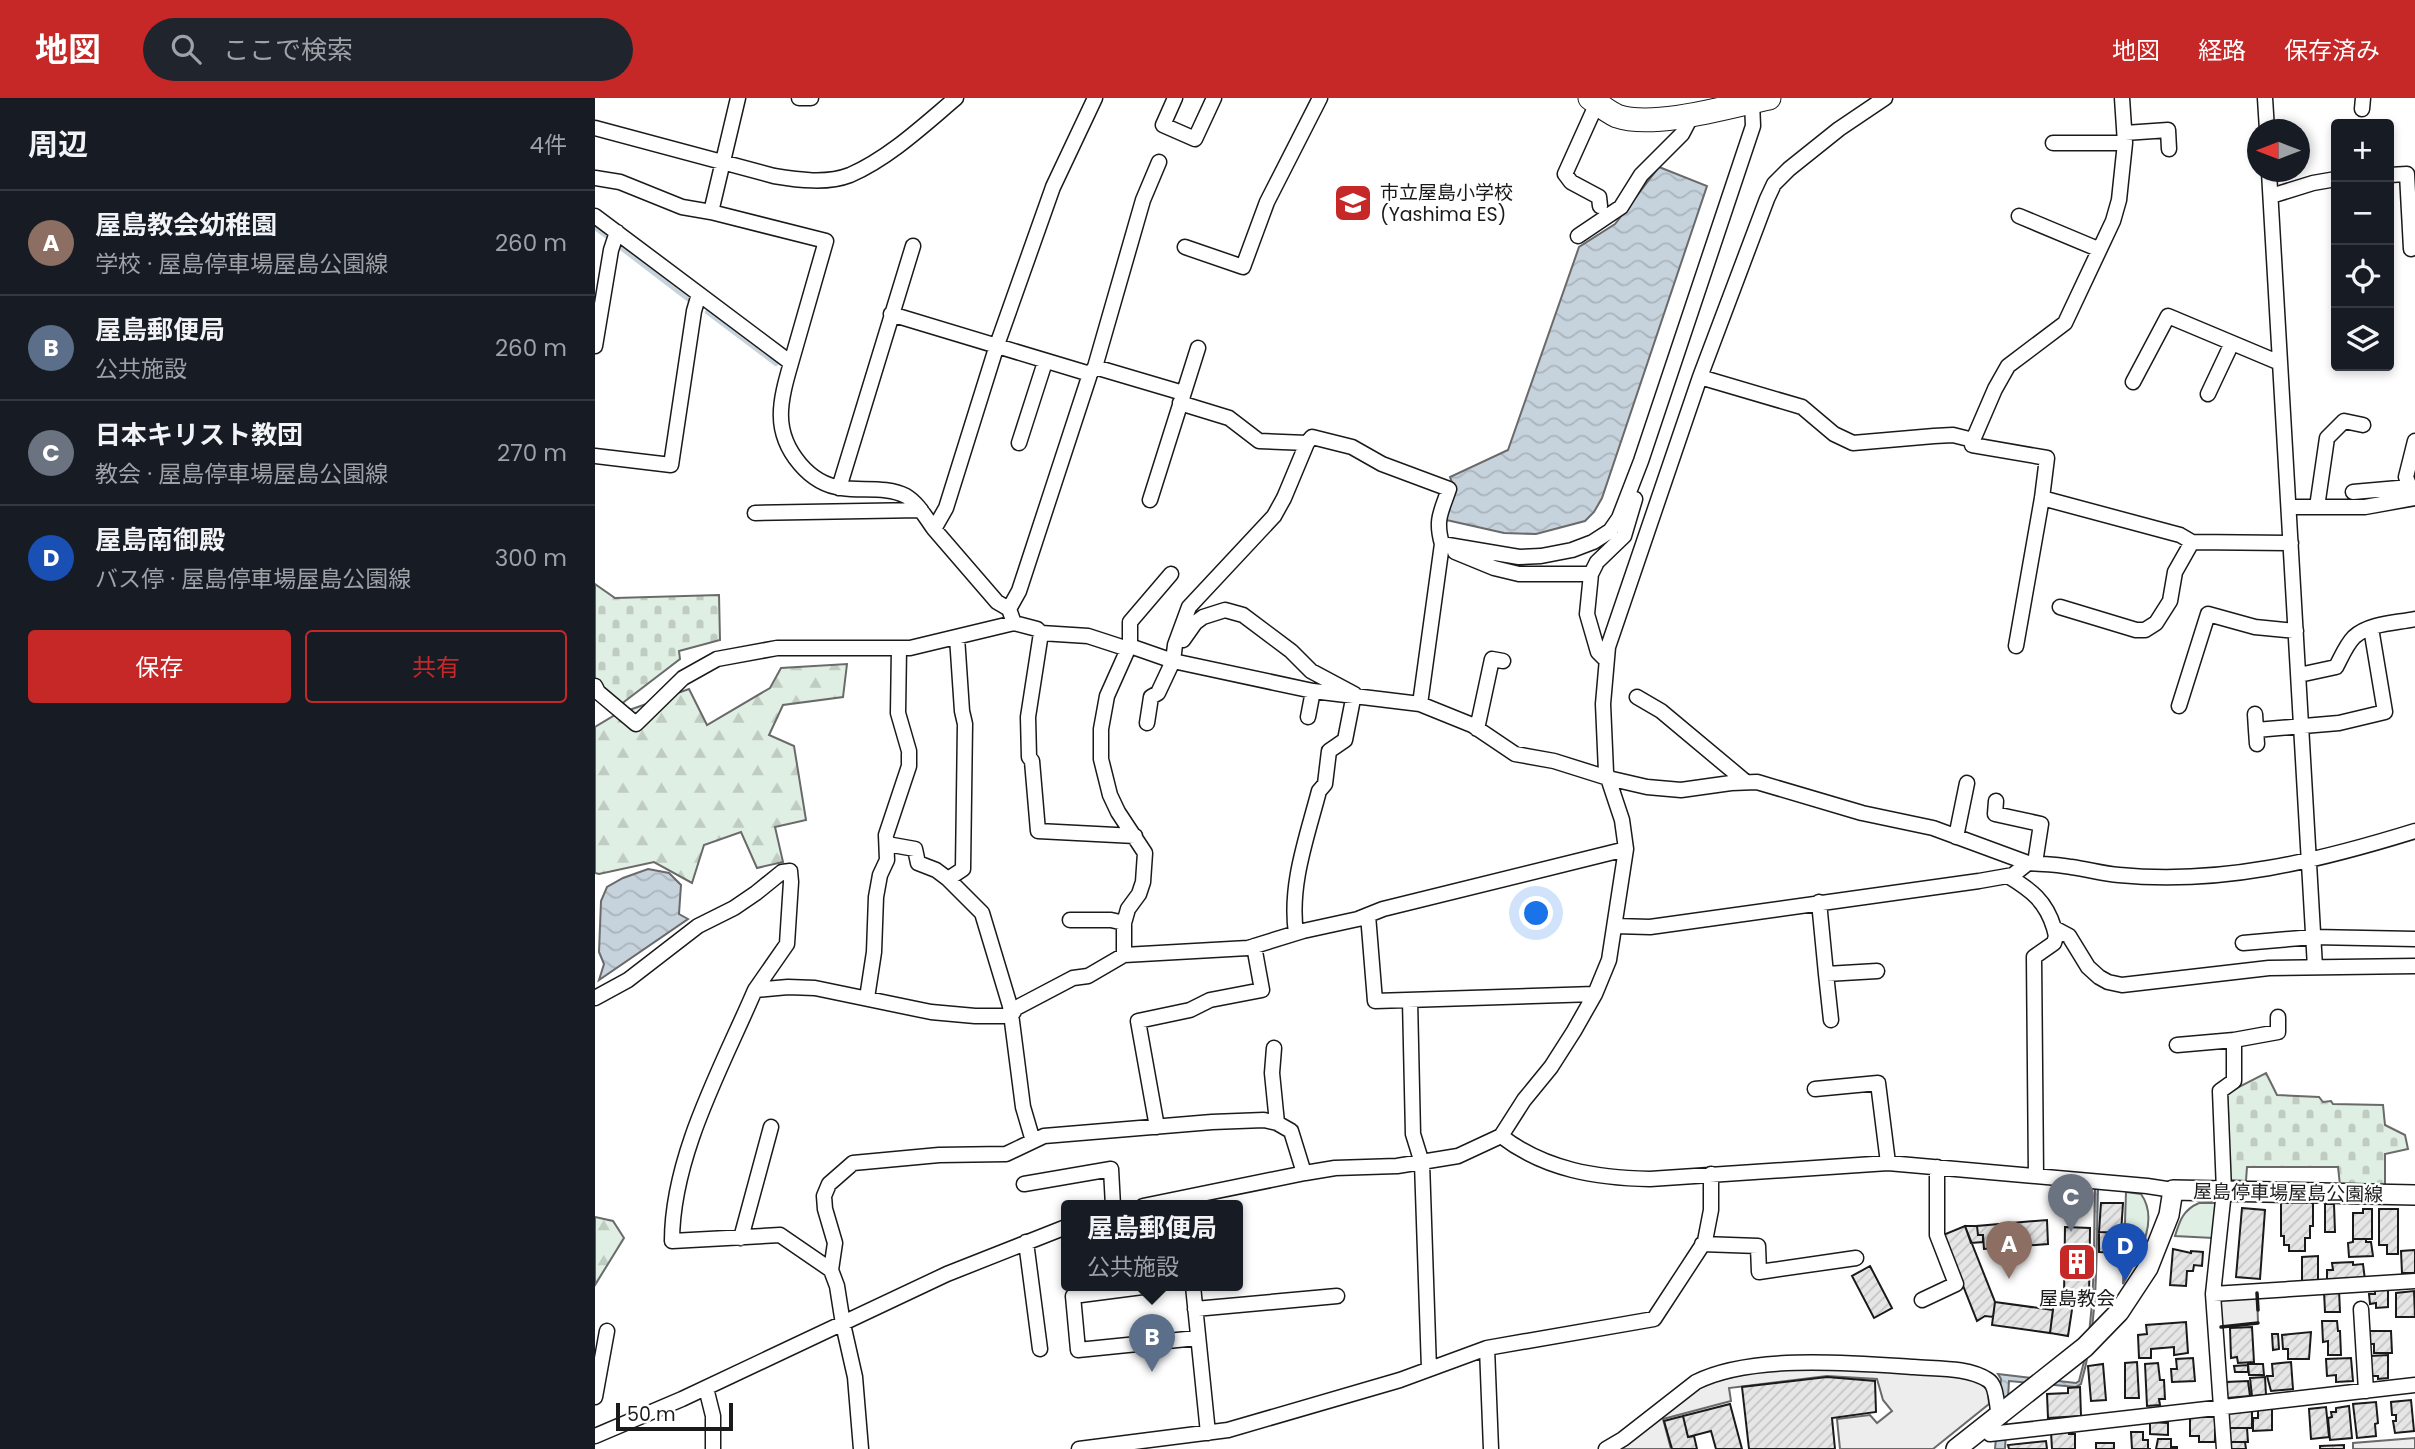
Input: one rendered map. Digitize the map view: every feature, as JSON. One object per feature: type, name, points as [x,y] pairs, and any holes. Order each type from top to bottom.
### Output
[{"type":"main road","points":[[1593,100],[1618,116],[1645,119],[1692,115],[1761,100]]},
{"type":"main road","name":"屋島停車場屋島公園線","points":[[1955,1449],[1991,1425],[2085,1347],[2119,1312],[2148,1268],[2169,1215],[2173,1190],[2415,1195]]},
{"type":"street","points":[[711,212],[738,98]]},
{"type":"street","points":[[799,98],[811,98]]},
{"type":"street","points":[[595,128],[774,176],[797,180],[826,180],[849,175],[887,153],[956,98]]},
{"type":"street","points":[[934,529],[946,508],[997,345],[1053,187],[1095,98]]},
{"type":"street","points":[[1175,98],[1163,125],[1195,139],[1214,98]]},
{"type":"street","points":[[1185,247],[1243,267],[1267,202],[1320,98]]},
{"type":"street","points":[[1189,1200],[1304,1173],[1335,1168],[1397,1167],[1458,1156],[1501,1136],[1524,1100],[1551,1067],[1595,994],[1609,960],[1615,926],[1626,849],[1622,820],[1608,778],[1603,704],[1608,647],[1620,607],[1742,259],[1774,184],[1829,137],[1885,98]]},
{"type":"street","points":[[2016,646],[2047,458],[1972,445],[1995,389],[2008,366],[2064,323],[2113,221],[2119,200],[2125,138],[2122,98]]},
{"type":"street","points":[[2265,98],[2266,119]]},
{"type":"street","points":[[1593,100],[1565,174],[1571,182],[1599,197],[1601,206]]},
{"type":"street","points":[[1442,544],[1519,557],[1541,556],[1572,550],[1594,542],[1609,531],[1619,518],[1641,461],[1761,100]]},
{"type":"street","points":[[1578,236],[1621,207],[1641,175],[1682,134],[1692,115]]},
{"type":"street","points":[[2053,143],[2125,138],[2168,130],[2169,149]]},
{"type":"street","points":[[1011,616],[1092,371],[1143,200],[1159,162]]},
{"type":"street","points":[[2394,174],[2407,174],[2411,249]]},
{"type":"street","points":[[595,178],[620,183],[683,207],[826,242],[782,393],[782,432],[790,453],[806,471],[821,482],[839,488],[889,491],[906,496],[921,510],[997,602],[1011,616],[1041,633],[1088,636],[1313,691],[1420,704],[1477,729],[1515,754],[1554,761],[1608,778],[1681,790],[1757,782],[1862,813],[1933,828],[2032,863],[2069,866],[2118,875],[2225,876],[2341,854],[2415,831]]},
{"type":"street","points":[[2271,196],[2331,180]]},
{"type":"street","points":[[2270,182],[2315,967]]},
{"type":"street","points":[[595,216],[791,363]]},
{"type":"street","points":[[2019,216],[2098,248]]},
{"type":"street","points":[[595,346],[611,250],[617,232]]},
{"type":"street","points":[[839,488],[912,246]]},
{"type":"street","points":[[595,456],[671,464],[694,311],[699,294]]},
{"type":"street","points":[[891,314],[1045,362],[1092,371],[1182,398],[1229,418],[1259,441],[1307,443]]},
{"type":"street","points":[[2133,382],[2168,316],[2280,363]]},
{"type":"street","points":[[2209,394],[2232,343]]},
{"type":"street","points":[[1150,500],[1198,348]]},
{"type":"street","points":[[1019,443],[1045,362]]},
{"type":"street","points":[[1700,377],[1802,407],[1834,434],[1853,443],[1953,435],[1973,440]]},
{"type":"street","points":[[2317,508],[2327,438],[2344,421],[2363,425]]},
{"type":"street","points":[[1174,659],[1175,645],[1189,607],[1274,516],[1312,437],[1352,447],[1382,464],[1449,489],[1438,519],[1437,528],[1442,544],[1420,704]]},
{"type":"street","points":[[2413,493],[2406,477],[2415,441]]},
{"type":"street","points":[[1606,660],[1598,652],[1587,614],[1591,574],[1597,562],[1623,536],[1642,470],[1641,461]]},
{"type":"street","points":[[2353,492],[2413,493]]},
{"type":"street","points":[[2289,507],[2365,508],[2413,493]]},
{"type":"street","points":[[2042,498],[2181,535],[2192,542],[2291,543]]},
{"type":"street","points":[[755,513],[921,510]]},
{"type":"street","points":[[2060,607],[2136,630],[2145,630],[2156,622],[2170,601],[2175,572],[2192,542]]},
{"type":"street","points":[[1442,544],[1494,568],[1519,574],[1591,574]]},
{"type":"street","points":[[1124,956],[1124,923],[1128,909],[1139,894],[1143,882],[1146,853],[1110,795],[1101,759],[1101,729],[1107,695],[1129,647],[1131,622],[1171,574]]},
{"type":"street","points":[[1146,723],[1151,697],[1158,693],[1195,622],[1225,610],[1243,615],[1281,642],[1311,671],[1354,694]]},
{"type":"street","points":[[2179,706],[2208,614],[2255,627],[2296,631]]},
{"type":"street","points":[[595,686],[598,692],[636,724],[683,678],[717,659],[777,648],[899,648],[957,637],[1011,616]]},
{"type":"street","points":[[2299,675],[2336,667],[2353,639],[2371,628],[2415,619]]},
{"type":"street","points":[[2255,713],[2257,737],[2302,726],[2339,723],[2385,712],[2371,628]]},
{"type":"street","points":[[1041,633],[1028,717],[1029,757],[1032,761],[1038,831],[1135,836]]},
{"type":"street","points":[[948,879],[963,869],[965,724],[957,637]]},
{"type":"street","points":[[867,998],[874,952],[876,897],[880,875],[887,860],[886,835],[909,766],[909,751],[898,713],[899,648]]},
{"type":"street","points":[[1477,729],[1492,659],[1503,661]]},
{"type":"street","points":[[1308,717],[1313,691]]},
{"type":"street","points":[[1296,933],[1293,916],[1300,855],[1319,791],[1325,784],[1329,751],[1345,740],[1354,694]]},
{"type":"street","points":[[1637,697],[1661,711],[1747,782]]},
{"type":"street","points":[[1956,837],[1967,783]]},
{"type":"street","points":[[1615,926],[1650,927],[2013,875],[2032,863],[2041,824],[1995,814],[1996,801]]},
{"type":"street","points":[[887,845],[915,849],[918,863],[936,870],[948,879],[982,913],[1010,1006],[1023,1107],[1033,1141]]},
{"type":"street","points":[[1011,1016],[1016,1009],[1073,978],[1088,976],[1124,956],[1194,953],[1254,946],[1395,906],[1626,849]]},
{"type":"street","points":[[595,998],[628,980],[698,926],[734,908],[782,872],[790,871],[787,944],[755,990],[696,1126],[672,1215],[672,1241],[780,1235],[831,1270]]},
{"type":"street","points":[[2008,876],[2041,900],[2050,913],[2056,936],[2054,943],[2034,957],[2036,1176]]},
{"type":"street","points":[[1819,902],[1831,1020]]},
{"type":"street","points":[[1368,915],[1374,1001],[1595,994]]},
{"type":"street","points":[[1070,920],[1111,920],[1124,923]]},
{"type":"street","points":[[2054,928],[2069,936],[2088,967],[2099,977],[2122,985],[2269,968],[2415,966]]},
{"type":"street","points":[[2243,943],[2313,937],[2415,939]]},
{"type":"street","points":[[1157,1127],[1139,1021],[1190,1010],[1210,1000],[1262,990],[1254,946]]},
{"type":"street","points":[[1826,974],[1877,971]]},
{"type":"street","points":[[755,990],[815,988],[931,1012],[1011,1016]]},
{"type":"street","points":[[1410,1000],[1413,1134],[1422,1163],[1429,1369]]},
{"type":"street","points":[[2177,1045],[2234,1040],[2278,1032],[2278,1017]]},
{"type":"street","points":[[2224,1449],[2213,1294],[2224,1191],[2220,1091],[2234,1081],[2234,1040]]},
{"type":"street","points":[[1274,1048],[1272,1073],[1277,1123]]},
{"type":"street","points":[[1815,1088],[1878,1083],[1888,1164]]},
{"type":"street","points":[[860,1449],[855,1377],[837,1286],[831,1270],[835,1243],[824,1196],[829,1184],[853,1163],[939,1155],[1006,1154],[1044,1136],[1251,1121],[1277,1123],[1291,1131],[1304,1173]]},
{"type":"street","points":[[741,1238],[771,1127]]},
{"type":"street","points":[[1501,1136],[1529,1154],[1573,1172],[1611,1178],[1888,1164],[2173,1190]]},
{"type":"street","points":[[1922,1300],[1956,1284],[1937,1235],[1937,1167]]},
{"type":"street","points":[[1024,1184],[1111,1169],[1113,1200]]},
{"type":"street","points":[[1079,1449],[1227,1430],[1400,1380],[1487,1348],[1654,1319],[1702,1244],[1711,1210],[1711,1174]]},
{"type":"street","points":[[595,1436],[706,1388],[947,1275],[1061,1229]]},
{"type":"street","points":[[1026,1242],[1040,1349]]},
{"type":"street","points":[[1702,1244],[1758,1246],[1759,1272],[1856,1258]]},
{"type":"street","points":[[2213,1294],[2415,1281]]},
{"type":"street","points":[[1112,1291],[1073,1296],[1078,1350],[1197,1338]]},
{"type":"street","points":[[1193,1291],[1208,1433]]},
{"type":"street","points":[[1195,1310],[1337,1296]]},
{"type":"street","points":[[2361,1309],[2365,1391]]},
{"type":"street","points":[[595,1397],[607,1331]]},
{"type":"street","points":[[1487,1348],[1491,1449]]},
{"type":"street","points":[[1606,1449],[1706,1377],[1755,1367],[1836,1364],[1968,1372],[1990,1380],[1994,1387],[1989,1449]]},
{"type":"street","points":[[1991,1425],[2222,1408],[2415,1385]]},
{"type":"street","points":[[706,1388],[713,1416],[713,1449]]},
{"type":"green space","points":[[595,584],[615,598],[719,595],[720,640],[679,651],[680,659],[620,705],[601,688],[595,678]]},
{"type":"green space","points":[[847,664],[843,697],[783,705],[769,735],[794,746],[806,820],[775,827],[783,862],[757,868],[741,832],[704,845],[692,883],[654,862],[595,873],[595,727],[615,715],[689,689],[707,725],[770,688],[781,668]]},
{"type":"green space","points":[[2266,1073],[2277,1095],[2319,1097],[2323,1102],[2331,1101],[2333,1104],[2383,1105],[2385,1125],[2405,1135],[2408,1149],[2385,1154],[2385,1185],[2340,1185],[2338,1167],[2247,1167],[2246,1181],[2229,1180],[2225,1094]]},
{"type":"green space","points":[[2126,1192],[2141,1194],[2147,1205],[2148,1228],[2140,1252],[2123,1284]]},
{"type":"green space","points":[[2199,1203],[2216,1203],[2213,1238],[2175,1236],[2183,1216]]},
{"type":"green space","points":[[595,1217],[613,1221],[624,1238],[595,1285]]},
{"type":"shaded area","points":[[2257,1293],[2258,1323],[2221,1327],[2218,1296]]},
{"type":"shaded area","points":[[1837,1368],[1964,1376],[1981,1383],[1988,1391],[1989,1404],[1933,1449],[1840,1449],[1837,1419],[1870,1415],[1877,1423],[1892,1411],[1883,1400],[1877,1379],[1827,1376],[1729,1388],[1731,1401],[1663,1419],[1671,1449],[1613,1449],[1696,1386],[1756,1371]]},
{"type":"shaded area","points":[[2415,1438],[2415,1449],[2353,1449],[2353,1443]]},
{"type":"water","points":[[1659,167],[1707,186],[1602,498],[1594,512],[1585,521],[1536,534],[1504,533],[1442,519],[1455,491],[1450,477],[1508,450],[1579,247],[1615,224]]},
{"type":"water","points":[[648,869],[669,873],[681,885],[679,914],[688,919],[599,980],[604,964],[599,952],[601,901],[607,887]]},
{"type":"water","points":[[2095,1189],[2098,1189],[2094,1312],[2081,1384],[2076,1387],[2009,1381],[2005,1449],[1995,1449],[2001,1379],[1998,1374],[2076,1383],[2079,1381],[2091,1310]]},
{"type":"building","points":[[2101,1203],[2123,1203],[2121,1233],[2099,1232]]},
{"type":"building","points":[[2281,1203],[2313,1203],[2313,1226],[2310,1226],[2310,1238],[2305,1238],[2305,1251],[2289,1251],[2289,1245],[2284,1245],[2284,1236],[2281,1236]]},
{"type":"building","points":[[2325,1204],[2334,1204],[2335,1232],[2325,1232]]},
{"type":"building","points":[[2242,1208],[2265,1210],[2260,1279],[2236,1277]]},
{"type":"building","points":[[2363,1209],[2372,1209],[2372,1239],[2353,1239],[2353,1213],[2363,1213]]},
{"type":"building","points":[[2379,1209],[2398,1209],[2398,1254],[2387,1254],[2387,1245],[2379,1245]]},
{"type":"building","points":[[2047,1220],[2048,1244],[1984,1249],[1983,1235],[1978,1235],[1977,1226]]},
{"type":"building","points":[[1965,1226],[1977,1226],[1978,1235],[1983,1235],[1983,1242],[1971,1243]]},
{"type":"building","points":[[1965,1226],[1995,1302],[1993,1317],[1985,1316],[1977,1321],[1943,1235]]},
{"type":"building","name":"屋島教会","points":[[2065,1227],[2090,1228],[2089,1297],[2064,1296]]},
{"type":"building","points":[[2099,1232],[2121,1233],[2122,1253],[2099,1252]]},
{"type":"building","points":[[2353,1239],[2366,1239],[2366,1242],[2371,1242],[2373,1256],[2349,1257],[2348,1243],[2353,1242]]},
{"type":"building","points":[[2173,1249],[2191,1253],[2203,1252],[2202,1266],[2194,1265],[2193,1271],[2187,1271],[2186,1286],[2170,1285]]},
{"type":"building","points":[[2415,1250],[2415,1273],[2402,1273],[2401,1251]]},
{"type":"building","points":[[2318,1256],[2318,1282],[2302,1282],[2302,1257]]},
{"type":"building","points":[[2353,1262],[2353,1265],[2363,1264],[2365,1280],[2327,1282],[2327,1270],[2333,1270],[2332,1263]]},
{"type":"building","points":[[1870,1266],[1892,1308],[1874,1318],[1852,1276]]},
{"type":"building","points":[[2388,1285],[2388,1307],[2376,1308],[2376,1303],[2370,1304],[2369,1294],[2375,1294],[2375,1286]]},
{"type":"building","points":[[2339,1290],[2340,1312],[2325,1312],[2324,1291]]},
{"type":"building","points":[[2414,1291],[2415,1317],[2396,1317],[2396,1293]]},
{"type":"building","points":[[2054,1301],[2073,1303],[2068,1336],[2050,1333]]},
{"type":"building","points":[[1995,1302],[2053,1310],[2050,1333],[1992,1325]]},
{"type":"building","points":[[2322,1321],[2337,1321],[2341,1355],[2328,1355],[2328,1341],[2323,1342]]},
{"type":"building","points":[[2186,1322],[2188,1353],[2174,1355],[2174,1347],[2151,1349],[2151,1358],[2139,1358],[2138,1335],[2147,1334],[2146,1325]]},
{"type":"building","points":[[2252,1327],[2254,1362],[2238,1363],[2237,1357],[2231,1358],[2230,1328]]},
{"type":"building","points":[[2368,1331],[2391,1331],[2392,1353],[2374,1353],[2374,1344],[2368,1344]]},
{"type":"building","points":[[2311,1332],[2309,1359],[2288,1359],[2288,1349],[2283,1349],[2282,1335]]},
{"type":"building","points":[[2272,1334],[2278,1334],[2279,1349],[2273,1350]]},
{"type":"building","points":[[2388,1355],[2388,1378],[2370,1376],[2370,1356]]},
{"type":"building","points":[[2193,1358],[2195,1381],[2172,1382],[2171,1369],[2177,1369],[2176,1359]]},
{"type":"building","points":[[2351,1358],[2353,1381],[2336,1382],[2336,1375],[2327,1376],[2326,1359]]},
{"type":"building","points":[[2137,1362],[2139,1398],[2125,1398],[2125,1363]]},
{"type":"building","points":[[2291,1362],[2293,1389],[2271,1391],[2267,1376],[2273,1376],[2272,1364]]},
{"type":"building","points":[[2158,1363],[2160,1380],[2164,1380],[2165,1399],[2159,1399],[2160,1405],[2147,1406],[2145,1364]]},
{"type":"building","points":[[2103,1364],[2106,1400],[2091,1401],[2088,1366]]},
{"type":"building","points":[[2248,1364],[2263,1364],[2264,1375],[2249,1375]]},
{"type":"building","points":[[2248,1365],[2248,1372],[2235,1372],[2234,1366]]},
{"type":"building","points":[[1827,1377],[1875,1381],[1876,1412],[1832,1418],[1835,1449],[1749,1449],[1742,1387]]},
{"type":"building","points":[[2265,1377],[2266,1395],[2252,1396],[2250,1378]]},
{"type":"building","points":[[2248,1381],[2250,1396],[2227,1398],[2226,1382]]},
{"type":"building","points":[[2080,1387],[2081,1416],[2048,1418],[2047,1394],[2068,1393],[2068,1388]]},
{"type":"building","points":[[2411,1400],[2414,1431],[2395,1433],[2393,1421],[2396,1421],[2396,1415],[2392,1415],[2391,1402]]},
{"type":"building","points":[[2376,1402],[2376,1436],[2357,1438],[2353,1404]]},
{"type":"building","points":[[1730,1404],[1742,1449],[1716,1449],[1711,1431],[1688,1437],[1683,1416]]},
{"type":"building","points":[[2349,1406],[2352,1438],[2330,1440],[2328,1418],[2332,1417],[2331,1412],[2336,1412],[2336,1408]]},
{"type":"building","points":[[2326,1407],[2329,1437],[2311,1439],[2309,1409]]},
{"type":"building","points":[[2252,1409],[2252,1428],[2228,1428],[2227,1412]]},
{"type":"building","points":[[2258,1409],[2272,1409],[2272,1430],[2253,1431],[2253,1418],[2258,1418]]},
{"type":"building","points":[[1683,1416],[1688,1437],[1694,1436],[1697,1449],[1672,1449],[1664,1421]]},
{"type":"building","points":[[2190,1417],[2215,1417],[2215,1442],[2199,1442],[2199,1436],[2190,1436]]},
{"type":"building","points":[[2150,1422],[2168,1423],[2168,1435],[2150,1434]]},
{"type":"building","points":[[2228,1428],[2247,1428],[2248,1442],[2228,1442]]},
{"type":"building","points":[[2069,1431],[2069,1434],[2075,1434],[2075,1449],[2052,1449],[2051,1432]]},
{"type":"building","points":[[2131,1432],[2143,1432],[2143,1440],[2148,1440],[2148,1449],[2132,1449]]},
{"type":"building","points":[[2158,1439],[2171,1439],[2171,1447],[2177,1449],[2156,1449]]},
{"type":"building","points":[[2046,1441],[2047,1449],[2009,1449],[2008,1445]]},
{"type":"building","points":[[2229,1442],[2245,1442],[2246,1449],[2229,1449]]},
{"type":"building","points":[[2096,1443],[2114,1443],[2114,1449],[2096,1449]]},
{"type":"building","points":[[2344,1445],[2344,1449],[2320,1449],[2320,1446]]},
{"type":"waterway","points":[[595,228],[609,238]]},
{"type":"waterway","points":[[621,248],[689,300]]},
{"type":"waterway","points":[[707,312],[776,364]]},
{"type":"wall","points":[[2257,1293],[2258,1310]]},
{"type":"wall","points":[[2221,1327],[2258,1323]]},
{"type":"place","name":"市立屋島小学校 (Yashima ES)","points":[[1353,203]]},
{"type":"place","name":"日本キリスト教団","points":[[2071,1232]]},
{"type":"place","name":"屋島教会","points":[[2077,1262]]},
{"type":"place","name":"屋島教会幼稚園","points":[[2009,1279]]},
{"type":"place","name":"屋島南御殿","points":[[2125,1281]]},
{"type":"place","name":"屋島郵便局","points":[[1152,1372]]}]
